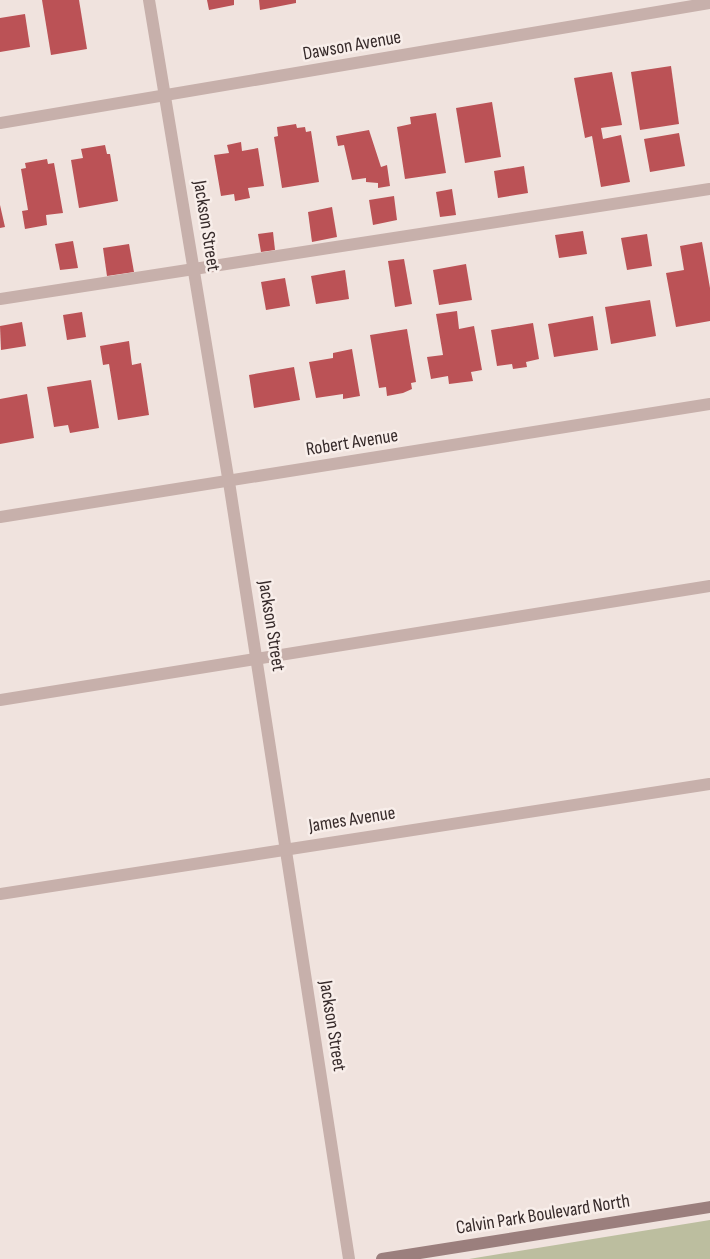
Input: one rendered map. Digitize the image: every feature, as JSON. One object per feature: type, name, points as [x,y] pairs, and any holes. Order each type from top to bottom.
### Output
[{"type":"street","name":"Jackson Street","points":[[149,0],[257,658],[349,1259]]},
{"type":"street","name":"Dawson Avenue","points":[[0,123],[166,97],[710,4]]},
{"type":"street","points":[[0,299],[194,267],[710,190]]},
{"type":"street","name":"Robert Avenue","points":[[0,517],[710,404]]},
{"type":"street","points":[[0,700],[710,586]]},
{"type":"street","name":"James Avenue","points":[[0,894],[710,784]]},
{"type":"street","name":"Calvin Park Boulevard North","points":[[382,1259],[710,1207]]},
{"type":"green space","points":[[710,1220],[710,1259],[469,1259]]},
{"type":"building","points":[[42,0],[79,0],[87,49],[51,55]]},
{"type":"building","points":[[207,0],[234,0],[234,5],[209,10]]},
{"type":"building","points":[[259,0],[296,0],[296,3],[260,10]]},
{"type":"building","points":[[25,14],[30,47],[0,52],[0,18]]},
{"type":"building","points":[[671,66],[679,124],[640,130],[631,72]]},
{"type":"building","points":[[612,72],[622,125],[601,128],[603,139],[621,135],[630,182],[601,187],[592,136],[585,138],[574,78]]},
{"type":"building","points":[[492,102],[501,157],[465,163],[456,108]]},
{"type":"building","points":[[436,113],[446,173],[405,179],[397,127],[411,124],[410,117]]},
{"type":"building","points":[[296,124],[297,128],[305,127],[306,132],[311,131],[319,182],[282,188],[274,137],[278,136],[277,127]]},
{"type":"building","points":[[369,130],[381,167],[387,165],[390,186],[378,188],[378,183],[366,182],[366,178],[352,180],[344,145],[338,146],[336,136]]},
{"type":"building","points":[[679,133],[685,166],[650,172],[644,139]]},
{"type":"building","points":[[241,142],[242,151],[258,148],[264,186],[248,188],[250,198],[235,201],[234,194],[221,196],[214,155],[229,153],[227,145]]},
{"type":"building","points":[[105,145],[107,154],[110,154],[118,201],[79,208],[71,160],[83,158],[81,149]]},
{"type":"building","points":[[47,159],[48,164],[54,163],[63,213],[46,215],[47,225],[25,229],[22,211],[28,210],[21,169],[26,168],[25,163]]},
{"type":"building","points":[[524,166],[528,193],[498,198],[494,171]]},
{"type":"building","points":[[452,189],[456,215],[440,217],[436,192]]},
{"type":"building","points":[[394,196],[397,220],[373,225],[369,200]]},
{"type":"building","points":[[0,205],[5,227],[0,228]]},
{"type":"building","points":[[332,207],[337,237],[312,242],[308,212]]},
{"type":"building","points":[[583,231],[587,254],[559,258],[555,235]]},
{"type":"building","points":[[273,232],[275,250],[261,252],[258,234]]},
{"type":"building","points":[[647,234],[652,266],[627,270],[621,238]]},
{"type":"building","points":[[73,241],[78,268],[60,270],[55,244]]},
{"type":"building","points":[[702,242],[710,288],[710,321],[676,327],[666,273],[684,270],[680,246]]},
{"type":"building","points":[[129,244],[134,272],[107,276],[103,248]]},
{"type":"building","points":[[404,259],[412,304],[395,307],[388,261]]},
{"type":"building","points":[[466,264],[472,300],[439,305],[433,270]]},
{"type":"building","points":[[345,270],[349,299],[316,304],[311,276]]},
{"type":"building","points":[[285,278],[290,306],[266,310],[261,282]]},
{"type":"building","points":[[650,300],[656,336],[611,344],[605,307]]},
{"type":"building","points":[[457,311],[459,329],[474,326],[482,370],[471,372],[473,381],[449,384],[448,376],[431,379],[427,357],[443,355],[436,314]]},
{"type":"building","points":[[82,312],[86,337],[67,340],[63,315]]},
{"type":"building","points":[[593,316],[598,350],[554,357],[548,324]]},
{"type":"building","points":[[22,322],[26,346],[1,350],[0,326]]},
{"type":"building","points":[[533,323],[539,359],[526,362],[527,367],[513,369],[512,364],[497,366],[491,330]]},
{"type":"building","points":[[407,329],[416,382],[411,383],[412,389],[387,396],[386,387],[379,388],[370,335]]},
{"type":"building","points":[[129,341],[132,365],[141,363],[149,415],[118,420],[109,364],[103,365],[100,346]]},
{"type":"building","points":[[352,349],[360,396],[343,399],[343,394],[316,398],[309,362],[333,358],[333,353]]},
{"type":"building","points":[[294,367],[300,400],[254,408],[249,375]]},
{"type":"building","points":[[91,380],[99,428],[70,433],[68,425],[54,427],[47,387]]},
{"type":"building","points":[[27,394],[34,438],[0,444],[0,399]]}]
